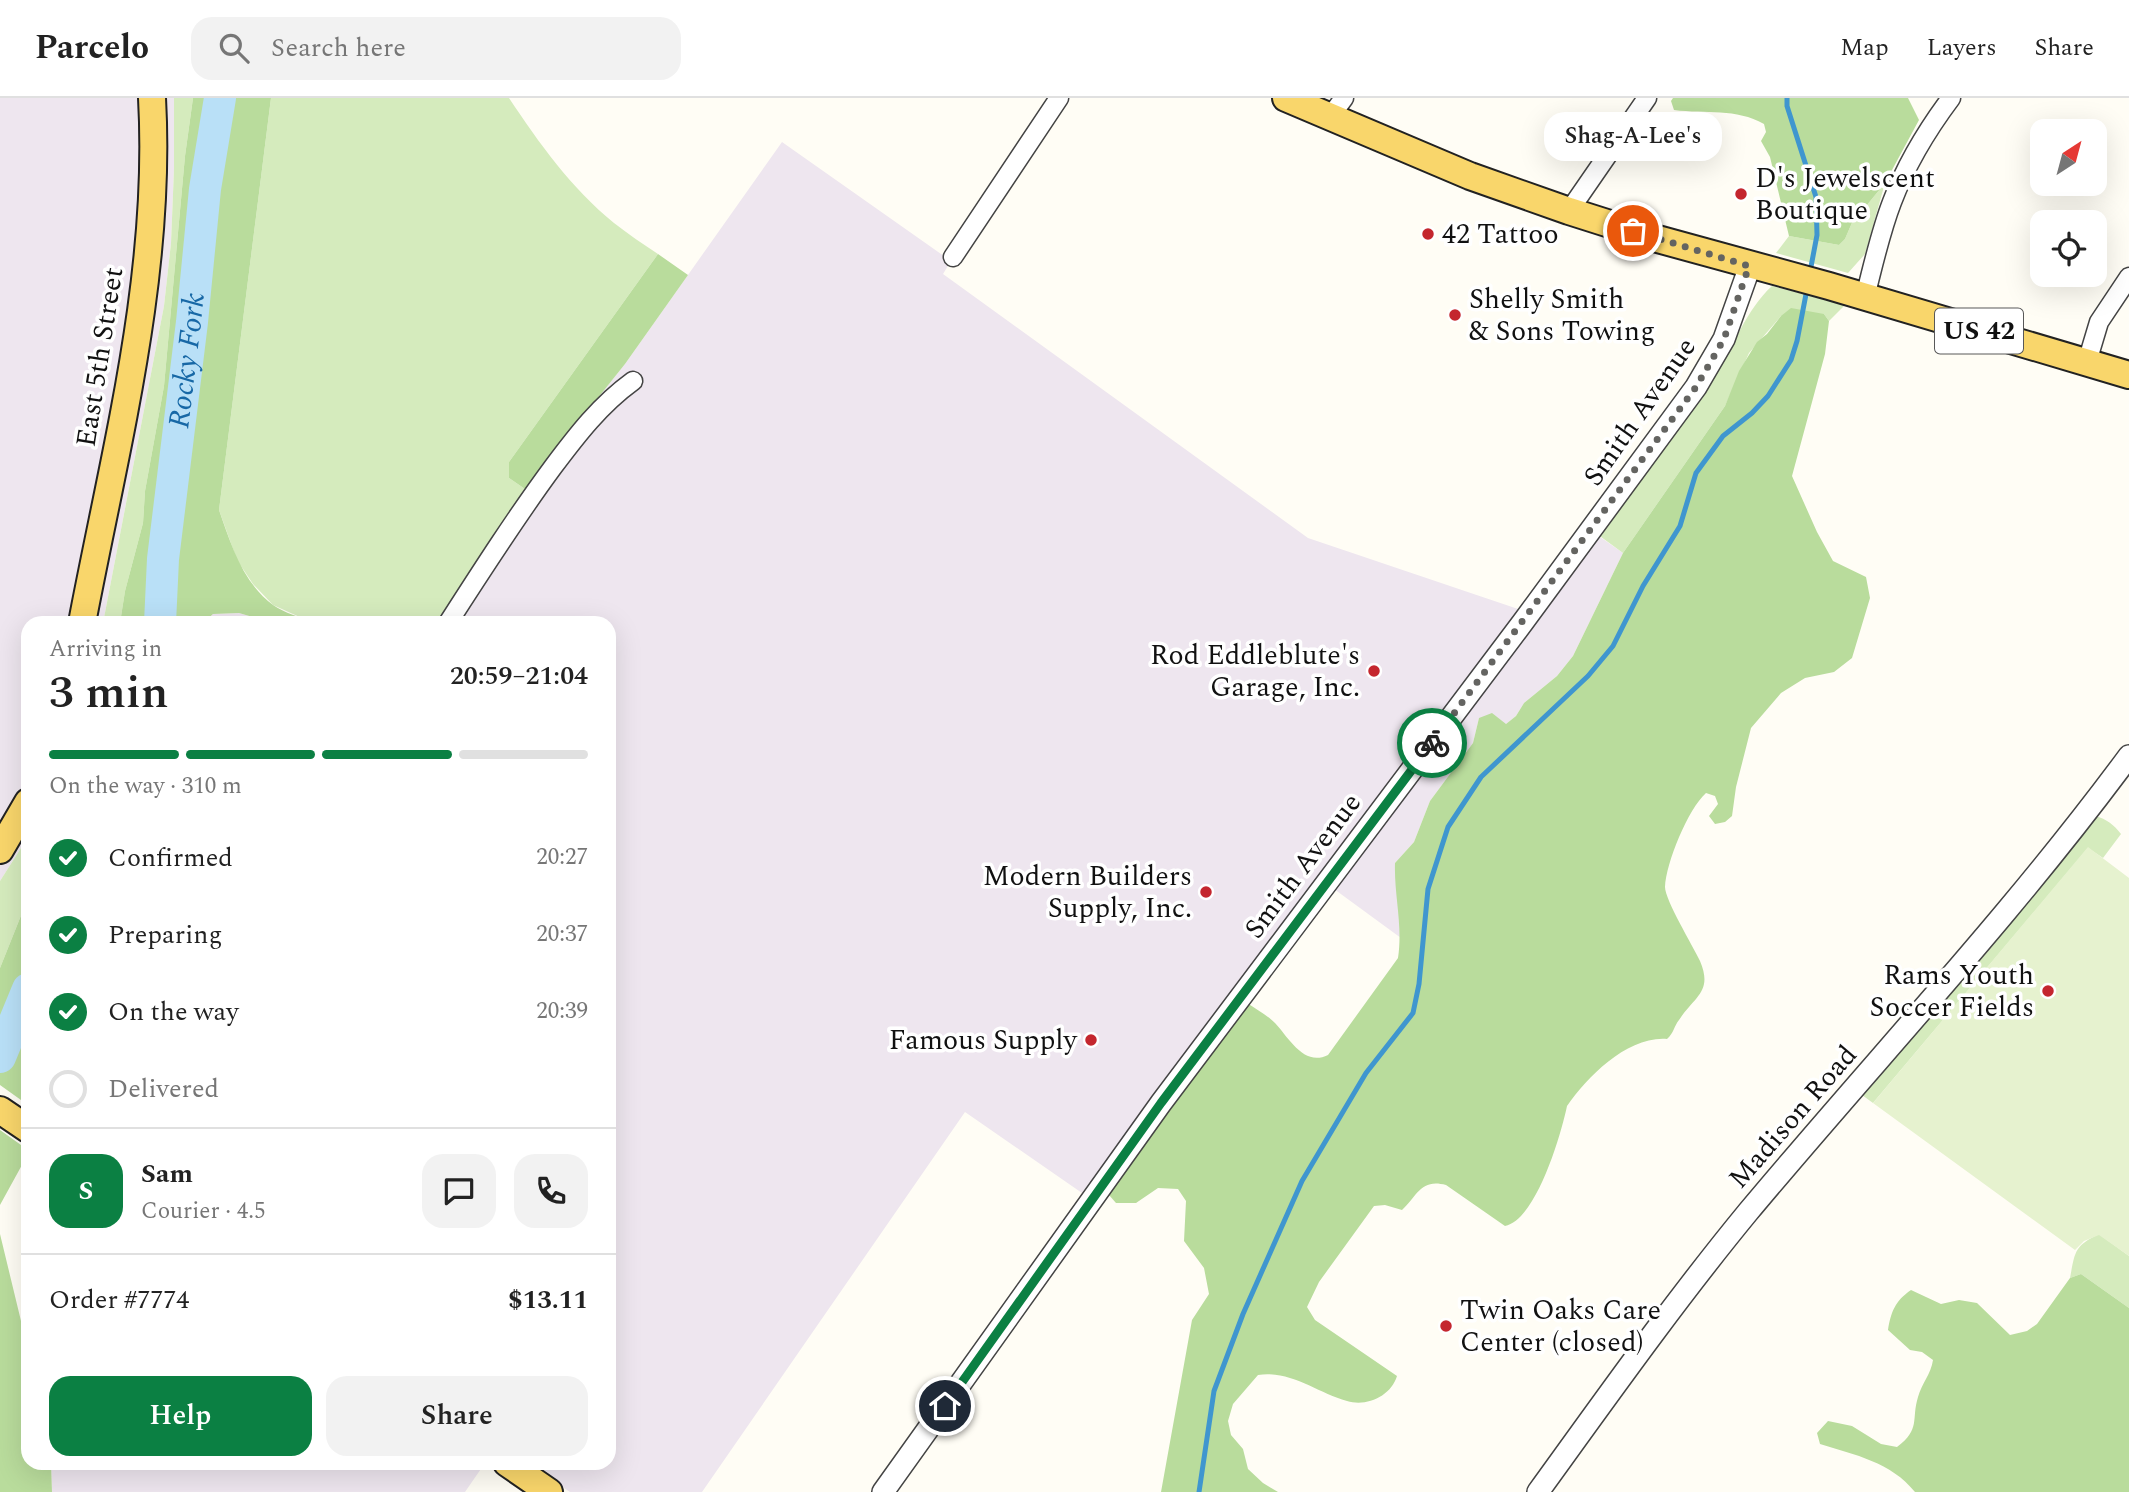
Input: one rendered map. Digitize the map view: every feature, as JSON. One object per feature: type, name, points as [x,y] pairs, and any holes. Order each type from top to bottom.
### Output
[{"type":"main road","name":"East 5th Street","points":[[83,616],[139,334],[150,219],[152,98]]},
{"type":"main road","name":"US 42","points":[[1286,98],[1337,108],[1470,176],[1569,211],[1749,266],[1829,286],[2129,375]]},
{"type":"main road","points":[[0,850],[21,814]]},
{"type":"main road","points":[[0,1110],[21,1124]]},
{"type":"main road","points":[[517,1470],[549,1492]]},
{"type":"street","points":[[953,257],[1059,98]]},
{"type":"street","points":[[1569,211],[1647,98]]},
{"type":"street","points":[[1865,297],[1884,225],[1899,186],[1930,126],[1951,98]]},
{"type":"street","name":"Smith Avenue","points":[[883,1492],[1161,1103],[1696,387],[1724,339],[1749,266]]},
{"type":"street","points":[[2087,362],[2099,322],[2129,277]]},
{"type":"street","points":[[453,616],[533,494],[579,432],[599,409],[633,381]]},
{"type":"street","name":"Madison Road","points":[[1538,1492],[1662,1322],[1746,1214],[2003,916],[2129,756]]},
{"type":"shaded area","points":[[0,98],[174,98],[171,243],[164,306],[104,616],[21,616],[21,848],[0,881]]},
{"type":"shaded area","points":[[782,142],[951,261],[943,274],[1308,538],[1521,610],[1583,525],[1623,553],[1573,656],[1557,676],[1524,703],[1516,716],[1506,724],[1479,718],[1473,743],[1430,801],[1414,842],[1395,863],[1401,938],[1334,889],[1247,1003],[1109,1195],[1090,1182],[1082,1193],[965,1112],[702,1492],[570,1492],[537,1470],[616,1470],[616,616],[441,616],[525,489],[625,364]]},
{"type":"shaded area","points":[[239,613],[249,616],[211,616]]},
{"type":"shaded area","points":[[51,1470],[480,1470],[465,1492],[52,1492]]},
{"type":"green space","points":[[174,98],[193,98],[185,156],[164,386],[145,491],[143,523],[121,616],[104,616],[164,306],[171,243]]},
{"type":"green space","points":[[193,98],[271,98],[219,510],[239,562],[253,585],[277,608],[296,616],[249,616],[239,613],[211,616],[121,616],[143,523],[145,491],[164,386],[185,156]]},
{"type":"green space","points":[[271,98],[509,98],[544,148],[584,195],[614,223],[658,254],[509,462],[509,478],[525,489],[441,616],[297,616],[273,605],[253,584],[237,560],[219,510]]},
{"type":"green space","points":[[1673,98],[1908,98],[1919,120],[1885,183],[1867,205],[1857,211],[1845,239],[1839,245],[1789,236],[1770,157],[1761,141],[1766,132],[1764,124],[1732,114],[1674,110],[1671,101]]},
{"type":"green space","points":[[1885,183],[1865,254],[1848,273],[1776,253],[1789,236],[1839,245],[1845,239],[1857,211],[1867,205]]},
{"type":"green space","points":[[658,254],[688,275],[625,364],[525,489],[509,478],[509,462]]},
{"type":"green space","points":[[1772,286],[1845,305],[1829,321],[1824,314],[1781,316],[1749,353],[1725,406],[1623,553],[1597,534],[1716,374],[1748,316]]},
{"type":"green space","points":[[1791,308],[1824,314],[1829,321],[1825,354],[1792,476],[1833,561],[1866,577],[1870,598],[1852,658],[1834,672],[1805,678],[1781,693],[1751,728],[1736,787],[1732,816],[1725,822],[1715,824],[1709,816],[1718,804],[1715,796],[1706,793],[1692,811],[1679,837],[1669,864],[1665,887],[1669,902],[1700,961],[1704,980],[1700,993],[1667,1039],[1652,1040],[1624,1051],[1610,1060],[1576,1094],[1567,1106],[1553,1155],[1537,1193],[1516,1220],[1505,1226],[1446,1185],[1438,1183],[1425,1186],[1402,1210],[1385,1205],[1374,1206],[1319,1282],[1307,1307],[1315,1320],[1397,1376],[1384,1394],[1370,1401],[1347,1401],[1293,1379],[1270,1374],[1258,1375],[1233,1404],[1228,1421],[1231,1435],[1243,1449],[1248,1469],[1278,1492],[1161,1492],[1192,1320],[1209,1294],[1204,1268],[1184,1241],[1186,1201],[1178,1189],[1158,1188],[1136,1203],[1116,1203],[1109,1195],[1247,1003],[1272,1020],[1304,1054],[1319,1058],[1328,1055],[1398,958],[1400,934],[1395,863],[1414,842],[1430,801],[1473,743],[1479,718],[1492,713],[1506,724],[1516,716],[1524,703],[1557,676],[1573,656],[1623,553],[1725,406],[1739,371],[1757,342]]},
{"type":"green space","points":[[2095,816],[2110,823],[2121,834],[2103,858],[2088,848],[1873,1103],[1862,1095],[1989,950]]},
{"type":"green space","name":"Rams Youth Soccer Fields","points":[[2088,847],[2129,878],[2129,1256],[2099,1235],[2084,1241],[2075,1250],[1873,1103]]},
{"type":"green space","points":[[21,848],[21,916],[0,968],[0,881]]},
{"type":"green space","points":[[21,916],[21,1100],[0,1085],[0,968]]},
{"type":"green space","points":[[0,1130],[21,1145],[21,1167],[0,1205]]},
{"type":"green space","points":[[0,1234],[21,1321],[21,1470],[51,1470],[52,1492],[0,1492]]},
{"type":"green space","points":[[2099,1234],[2129,1256],[2129,1308],[2081,1274],[2070,1278],[2080,1246]]},
{"type":"green space","points":[[2081,1274],[2129,1308],[2129,1492],[1915,1492],[1895,1473],[1884,1467],[1820,1444],[1817,1433],[1828,1421],[1852,1426],[1881,1444],[1897,1447],[1909,1435],[1914,1424],[1918,1397],[1933,1360],[1922,1352],[1910,1350],[1888,1330],[1895,1307],[1911,1290],[1941,1304],[1959,1300],[1977,1303],[2010,1335],[2027,1331],[2037,1324],[2070,1278]]},
{"type":"waterway","name":"Rocky Fork","points":[[160,616],[163,559],[205,189],[220,98]]},
{"type":"waterway","points":[[1787,98],[1787,106],[1816,197],[1817,235],[1810,272]]},
{"type":"waterway","points":[[1199,1492],[1214,1391],[1243,1314],[1302,1181],[1366,1073],[1413,1013],[1419,984],[1428,889],[1448,827],[1481,777],[1588,676],[1613,646],[1643,586],[1680,526],[1696,473],[1723,436],[1768,396],[1791,360],[1807,289]]},
{"type":"waterway","name":"Rocky Fork","points":[[0,1057],[21,1006]]},
{"type":"way so far","points":[[1432,743],[1696,387],[1724,339],[1749,266],[1633,231]]},
{"type":"place","name":"D's Jewelscent Boutique","points":[[1741,194]]},
{"type":"place","name":"Shag-A-Lee's","points":[[1633,231]]},
{"type":"place","name":"42 Tattoo","points":[[1428,234]]},
{"type":"place","name":"Shelly Smith & Sons Towing","points":[[1455,315]]},
{"type":"place","name":"Rod Eddleblute's Garage, Inc.","points":[[1374,671]]},
{"type":"place","name":"Modern Builders Supply, Inc.","points":[[1206,892]]},
{"type":"place","name":"Rams Youth Soccer Fields","points":[[2048,991]]},
{"type":"place","name":"Famous Supply","points":[[1091,1040]]},
{"type":"place","name":"Twin Oaks Care Center (closed)","points":[[1446,1326]]},
{"type":"route","points":[[945,1406],[1161,1103],[1432,743]]}]
